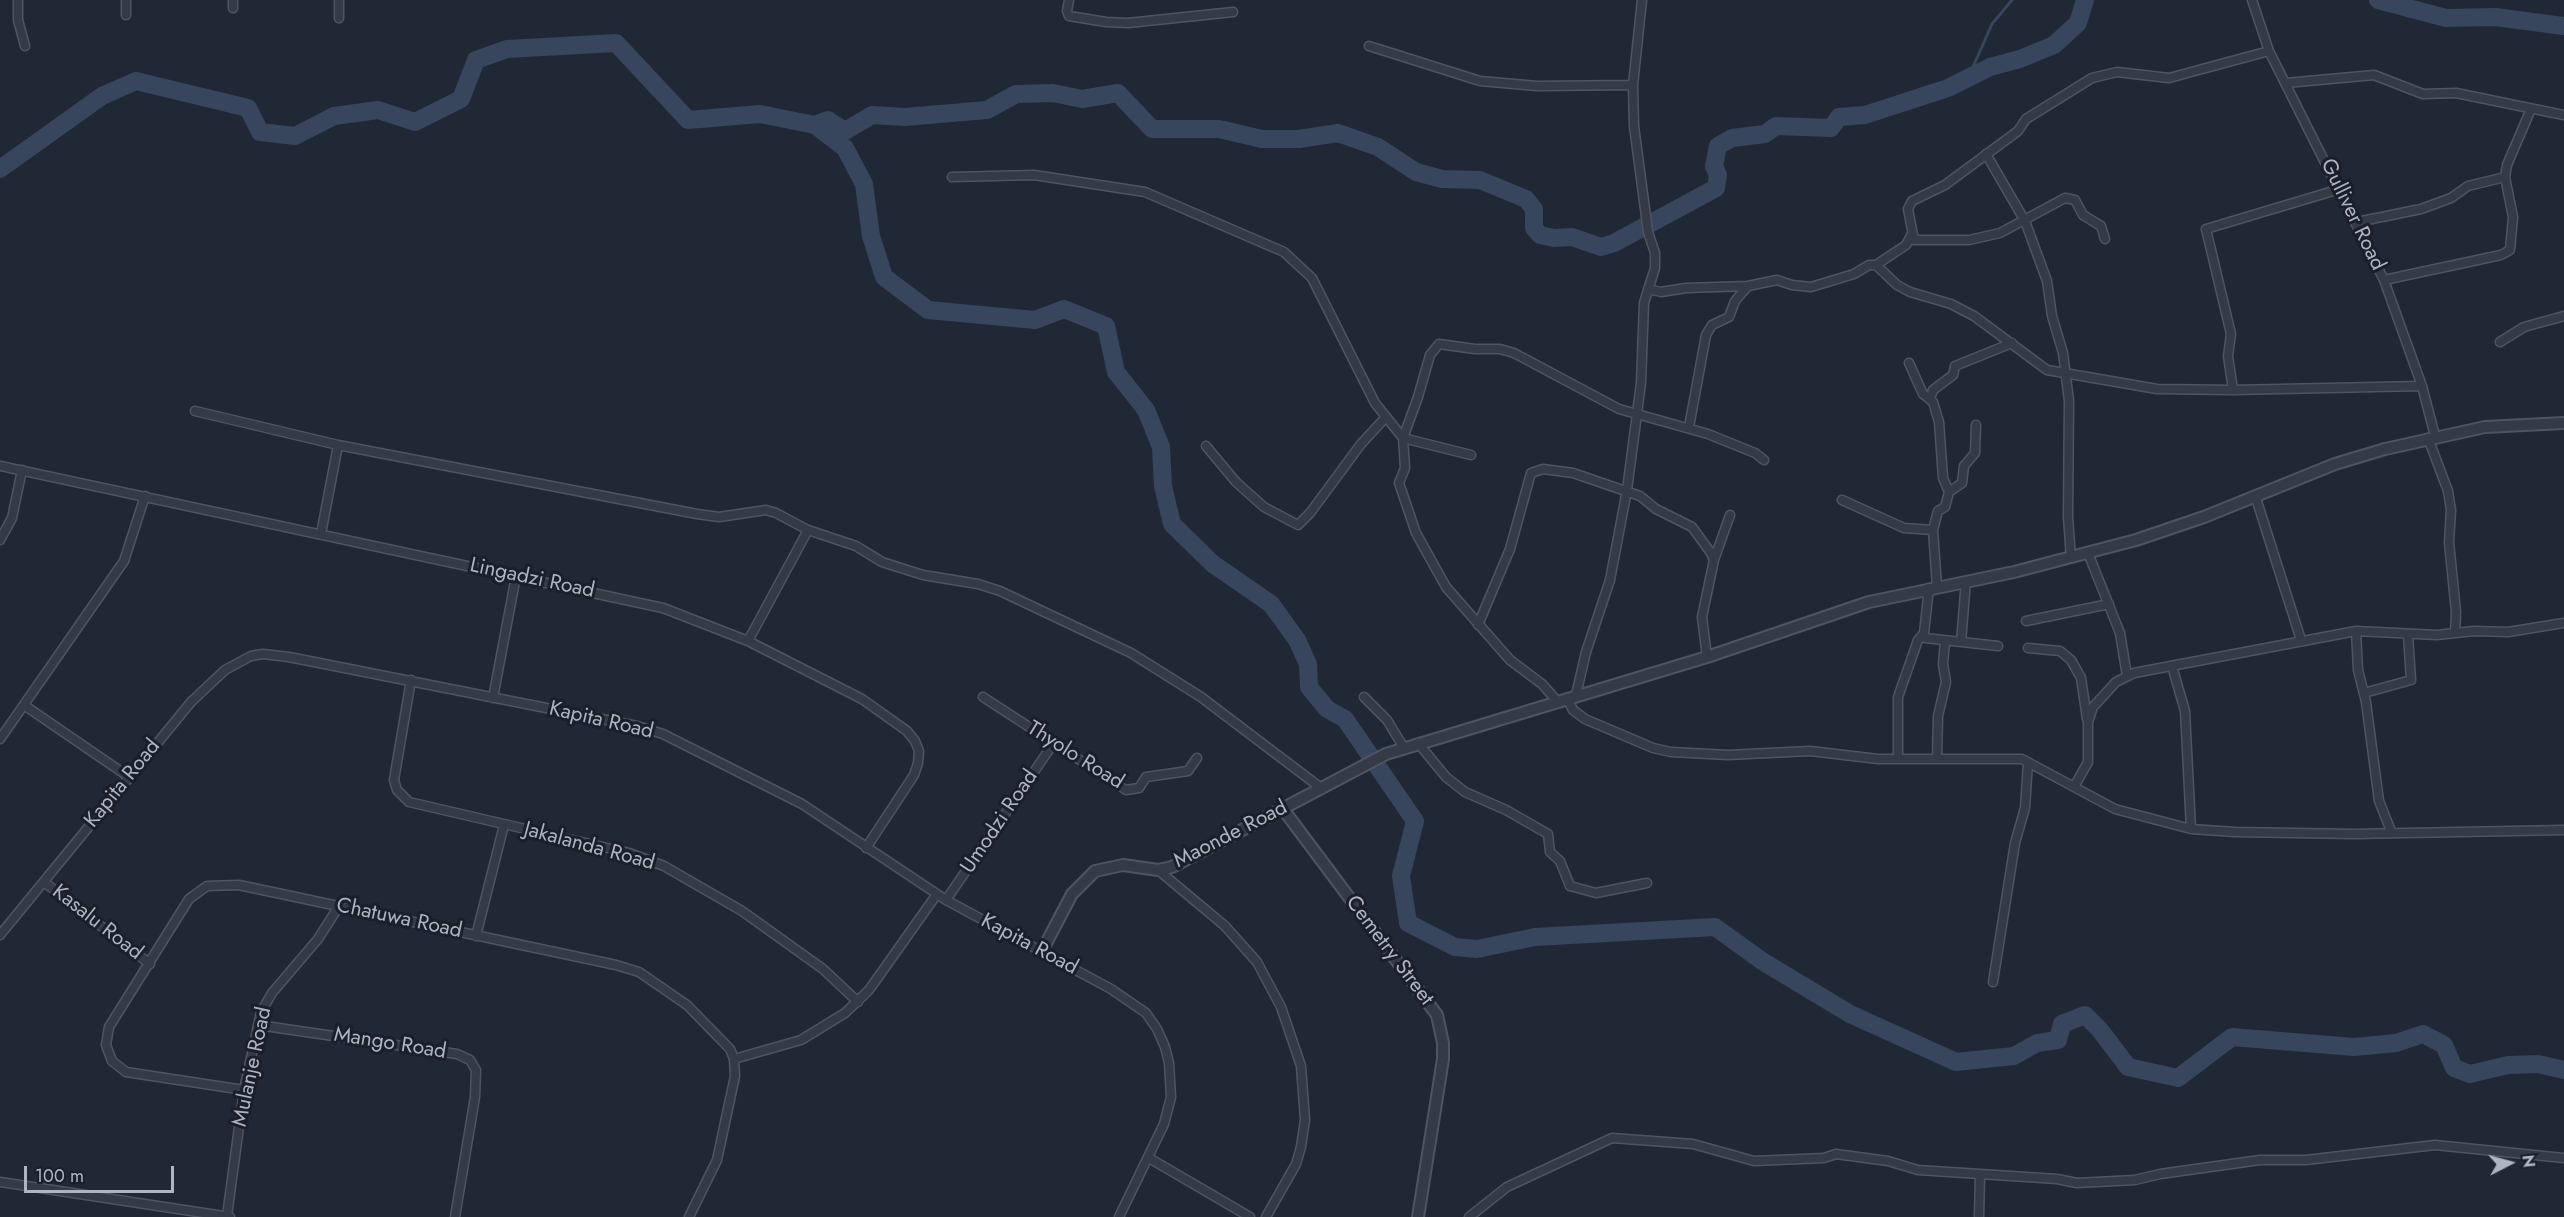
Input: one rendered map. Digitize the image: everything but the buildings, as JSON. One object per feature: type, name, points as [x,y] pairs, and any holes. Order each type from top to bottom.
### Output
[{"type":"street","points":[[18,0],[18,20],[25,46]]},
{"type":"street","points":[[126,0],[126,15]]},
{"type":"street","points":[[339,0],[339,18]]},
{"type":"street","points":[[1069,0],[1066,11],[1069,16],[1106,22],[1128,23],[1233,12]]},
{"type":"street","points":[[1567,698],[1586,652],[1610,580],[1638,415],[1644,303],[1655,268],[1655,254],[1648,232],[1638,164],[1633,85],[1642,0]]},
{"type":"street","name":"Gulliver Road","points":[[2252,0],[2269,51],[2357,222],[2384,280],[2422,386],[2432,437],[2448,491],[2451,510],[2449,542],[2456,612],[2455,633]]},
{"type":"street","points":[[1369,46],[1480,81],[1537,86],[1633,85]]},
{"type":"street","points":[[2105,239],[2101,226],[2083,215],[2075,200],[2065,198],[2000,233],[1970,240],[1921,242],[1914,240],[1908,209],[1911,201],[1945,185],[2018,131],[2026,119],[2104,73],[2117,72],[2169,78],[2269,51]]},
{"type":"street","points":[[2286,82],[2374,75],[2418,93],[2456,93],[2564,116]]},
{"type":"street","points":[[2384,280],[2506,253],[2512,246],[2513,217],[2505,177],[2511,152],[2531,109]]},
{"type":"street","points":[[1986,154],[2025,221],[2047,281],[2066,372],[2071,443],[2068,517],[2071,558]]},
{"type":"street","points":[[952,177],[1034,175],[1145,192],[1284,252],[1312,278],[1375,403],[1402,438],[1471,455]]},
{"type":"street","points":[[2357,222],[2421,209],[2451,198],[2468,186],[2505,177]]},
{"type":"street","points":[[2233,390],[2228,356],[2230,334],[2206,229],[2340,189]]},
{"type":"street","points":[[1648,290],[1661,292],[1686,288],[1748,286],[1777,280],[1792,285],[1823,285],[1869,265],[1876,265],[1906,245],[1912,234]]},
{"type":"street","points":[[1876,265],[1897,285],[1967,312],[2012,343],[2040,367],[2142,388],[2233,390],[2422,386]]},
{"type":"street","points":[[1689,427],[1706,334],[1712,326],[1729,317],[1735,301],[1748,286]]},
{"type":"street","points":[[2500,342],[2524,327],[2564,316]]},
{"type":"street","points":[[1929,398],[1933,390],[1953,375],[1955,366],[2012,343]]},
{"type":"street","points":[[1764,460],[1755,453],[1689,427],[1638,415],[1609,404],[1514,353],[1500,349],[1475,349],[1439,344],[1430,355],[1418,397],[1402,438],[1405,468],[1399,483],[1409,517],[1446,587],[1510,660],[1542,684],[1567,698],[1573,710],[1585,719],[1653,748],[1671,752],[1728,755],[1820,751],[1853,758],[2015,758],[2028,762],[2133,815],[2191,828],[2235,832],[2564,830]]},
{"type":"street","points":[[1909,363],[1923,394],[1929,398],[1939,422],[1942,478],[1949,492]]},
{"type":"street","points":[[195,411],[338,445],[712,516],[766,510],[808,530],[856,546],[892,565],[923,575],[978,584],[1000,591],[1131,652],[1201,697],[1321,788]]},
{"type":"street","points":[[1206,446],[1236,482],[1264,507],[1298,525],[1310,513],[1360,444],[1386,417]]},
{"type":"street","name":"Maonde Road","points":[[1042,951],[1072,894],[1087,877],[1116,865],[1158,870],[1172,867],[1386,754],[1707,657],[1869,602],[2071,558],[2169,530],[2335,464],[2432,437],[2485,426],[2564,423]]},
{"type":"street","points":[[1898,759],[1898,697],[1918,640],[1924,633],[1933,588],[1933,530],[1938,511],[1945,507],[1949,492],[1962,483],[1964,466],[1975,453],[1976,424]]},
{"type":"street","points":[[321,534],[338,445]]},
{"type":"street","name":"Lingadzi Road","points":[[0,466],[663,608],[748,641],[862,699],[907,731],[915,741],[919,751],[914,775],[866,848]]},
{"type":"street","points":[[1478,626],[1510,549],[1531,473],[1543,469],[1573,473],[1627,490],[1692,527],[1714,560]]},
{"type":"street","points":[[0,540],[12,518],[22,470]]},
{"type":"street","points":[[2255,495],[2301,640]]},
{"type":"street","points":[[0,739],[124,561],[145,496]]},
{"type":"street","points":[[1842,500],[1904,528],[1933,530]]},
{"type":"street","points":[[1707,657],[1702,617],[1714,560],[1730,515]]},
{"type":"street","points":[[748,641],[808,530]]},
{"type":"street","points":[[2088,553],[2120,633],[2127,676]]},
{"type":"street","points":[[493,698],[516,576]]},
{"type":"street","points":[[1961,642],[1966,581]]},
{"type":"street","points":[[2026,621],[2109,604]]},
{"type":"street","points":[[2088,722],[2093,706],[2099,698],[2127,676],[2172,666],[2356,631],[2408,635],[2508,632],[2564,623]]},
{"type":"street","points":[[2356,631],[2358,670],[2364,693],[2379,801],[2391,831]]},
{"type":"street","points":[[1924,633],[1928,639],[1998,646]]},
{"type":"street","points":[[2364,693],[2411,680],[2408,635]]},
{"type":"street","points":[[1937,759],[1938,716],[1946,682],[1943,670],[1945,641]]},
{"type":"street","points":[[2028,648],[2060,651],[2071,660],[2081,678],[2088,722],[2088,762],[2074,787]]},
{"type":"street","name":"Kapita Road","points":[[0,935],[209,683],[225,670],[251,656],[275,654],[637,726],[663,734],[789,796],[946,900],[1042,951],[1130,1001],[1146,1013],[1157,1029],[1169,1063],[1171,1097],[1164,1124],[1119,1217]]},
{"type":"street","points":[[2172,666],[2184,711],[2191,828]]},
{"type":"street","name":"Jakalanda Road","points":[[411,680],[394,771],[397,790],[402,797],[417,806],[629,853],[672,870],[742,911],[823,969],[858,1002]]},
{"type":"street","name":"Thyolo Road","points":[[983,697],[1126,790],[1138,788],[1146,777],[1188,771],[1197,758]]},
{"type":"street","points":[[1364,697],[1387,720],[1404,748]]},
{"type":"street","points":[[24,705],[129,777]]},
{"type":"street","points":[[1419,743],[1446,777],[1465,792],[1506,810],[1548,834],[1550,852],[1560,861],[1570,886],[1596,893],[1647,883]]},
{"type":"street","name":"Umodzi Road","points":[[946,900],[1053,744]]},
{"type":"street","points":[[1993,982],[2015,843],[2025,808],[2028,762]]},
{"type":"street","name":"Cemetry Street","points":[[1283,809],[1437,1015],[1443,1043],[1443,1059],[1418,1217]]},
{"type":"street","points":[[476,936],[504,825]]},
{"type":"street","points":[[1158,870],[1225,926],[1257,962],[1281,1007],[1298,1056],[1305,1105],[1301,1148],[1296,1164],[1266,1217]]},
{"type":"street","name":"Kasalu Road","points":[[44,882],[150,964]]},
{"type":"street","name":"Chatuwa Road","points":[[244,1089],[126,1072],[112,1061],[106,1045],[109,1027],[189,899],[207,886],[239,885],[639,972],[687,1005],[730,1048],[734,1059]]},
{"type":"street","points":[[689,1217],[717,1160],[735,1076],[734,1059],[801,1040],[858,1002],[889,964],[937,894]]},
{"type":"street","name":"Mulanje Road","points":[[229,1217],[244,1089],[258,1025],[272,993],[318,939],[339,906]]},
{"type":"street","name":"Mango Road","points":[[258,1025],[457,1054],[470,1060],[476,1070],[475,1097],[455,1217]]},
{"type":"street","points":[[1469,1217],[1507,1186],[1612,1137],[1693,1144],[1754,1161],[1824,1158],[1836,1154],[1888,1161],[1918,1170],[2077,1182],[2135,1180],[2160,1173],[2260,1160],[2298,1160],[2448,1145],[2534,1157],[2564,1158]]},
{"type":"street","points":[[1149,1158],[1250,1217]]},
{"type":"street","points":[[1979,1217],[1980,1174]]},
{"type":"street","points":[[0,1182],[229,1217]]},
{"type":"waterway","points":[[1969,76],[1992,24],[2012,0]]},
{"type":"waterway","points":[[815,125],[828,120],[845,131],[872,115],[905,117],[987,110],[1016,94],[1053,93],[1082,99],[1118,93],[1152,129],[1219,129],[1262,139],[1299,139],[1338,133],[1378,147],[1416,172],[1442,179],[1480,180],[1526,199],[1534,209],[1534,228],[1540,235],[1554,238],[1572,237],[1601,247],[1614,243],[1716,188],[1718,175],[1714,166],[1718,146],[1732,138],[1765,134],[1776,126],[1831,128],[1839,117],[1865,115],[1948,88],[1990,67],[2020,59],[2054,45],[2078,23],[2085,0]]},
{"type":"waterway","points":[[2378,0],[2446,18],[2495,17],[2564,26]]},
{"type":"waterway","points":[[0,169],[102,96],[136,81],[248,108],[260,132],[295,136],[334,116],[378,110],[415,122],[461,99],[476,60],[507,49],[616,43],[688,120],[760,114],[815,125],[845,148],[864,184],[871,236],[884,277],[928,310],[1035,320],[1064,309],[1106,326],[1116,372],[1146,410],[1161,447],[1163,486],[1172,524],[1213,564],[1271,604],[1297,640],[1308,664],[1309,687],[1327,709],[1345,719],[1415,821],[1401,876],[1408,923],[1455,947],[1477,949],[1535,937],[1715,927],[1762,961],[1850,1014],[1956,1062],[2014,1056],[2037,1043],[2058,1040],[2062,1024],[2085,1015],[2100,1030],[2128,1067],[2178,1078],[2232,1037],[2354,1047],[2396,1043],[2423,1034],[2444,1045],[2454,1068],[2470,1074],[2508,1065],[2538,1064],[2564,1070]]}]
